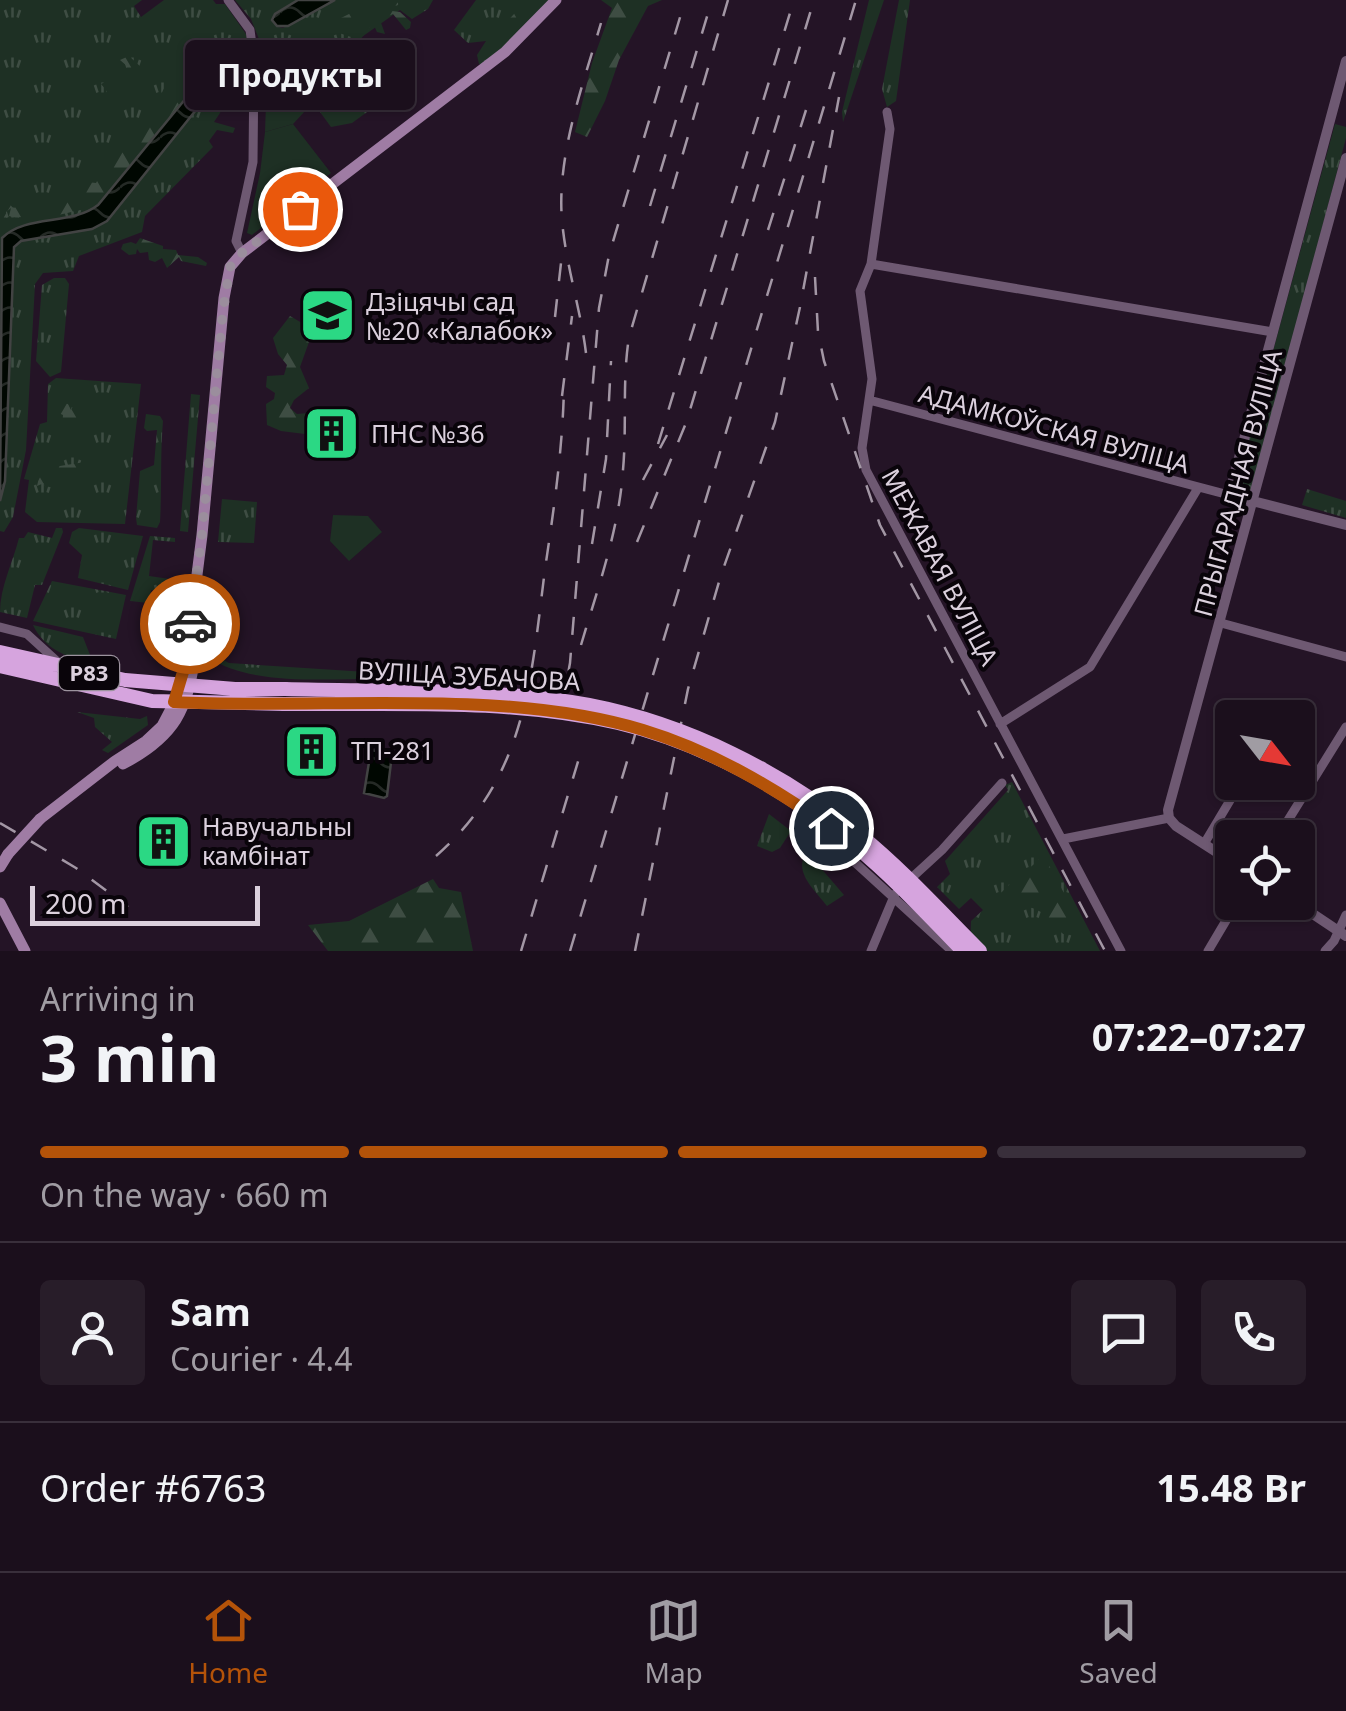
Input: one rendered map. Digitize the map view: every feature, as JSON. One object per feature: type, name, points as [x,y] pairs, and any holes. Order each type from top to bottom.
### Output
[{"type":"highway","name":"ВУЛІЦА ЗУБАЧОВА","points":[[0,652],[112,678],[284,697],[564,713],[630,726],[682,743],[760,782],[831,828],[884,872],[964,951]]},
{"type":"highway","name":"ВУЛІЦА ЗУБАЧОВА","points":[[0,666],[118,695],[180,703],[284,697],[544,699],[623,713],[686,733],[752,764],[838,817],[980,951]]},
{"type":"main road","points":[[0,867],[40,818],[92,778],[162,741],[178,720],[199,609],[202,535],[230,267],[242,253],[505,52],[556,0]]},
{"type":"main road","points":[[0,903],[25,951]]},
{"type":"street","points":[[228,0],[250,30],[254,59],[253,162],[236,241],[242,253]]},
{"type":"street","name":"ПРЫГАРАДНАЯ ВУЛІЦА","points":[[1229,495],[1346,62]]},
{"type":"street","name":"МЕЖАВАЯ ВУЛІЦА","points":[[887,112],[890,128],[871,264],[860,291],[872,379],[862,448],[866,470],[1121,951]]},
{"type":"street","name":"ПРЫГАРАДНАЯ ВУЛІЦА","points":[[1168,818],[1346,158]]},
{"type":"street","points":[[871,264],[1272,332]]},
{"type":"street","name":"АДАМКОЎСКАЯ ВУЛІЦА","points":[[869,400],[1346,525]]},
{"type":"street","points":[[1000,724],[1090,667],[1198,488]]},
{"type":"street","points":[[1221,623],[1346,657]]},
{"type":"street","points":[[0,627],[27,634],[64,666]]},
{"type":"street","points":[[1288,820],[1346,727]]},
{"type":"street","points":[[746,767],[794,797],[804,816],[952,951]]},
{"type":"street","points":[[871,951],[893,895],[942,850],[1002,782]]},
{"type":"street","points":[[1204,844],[1230,800]]},
{"type":"street","points":[[1063,838],[1168,818],[1215,851]]},
{"type":"street","points":[[1315,915],[1342,933]]},
{"type":"street","points":[[1325,951],[1342,933],[1346,915]]},
{"type":"street","points":[[1208,951],[1227,920]]},
{"type":"green space","points":[[0,0],[142,0],[134,6],[141,17],[164,0],[213,0],[225,4],[248,37],[253,63],[214,122],[235,128],[233,133],[217,130],[209,141],[213,147],[145,216],[142,232],[79,256],[73,271],[43,273],[35,284],[26,450],[13,517],[4,532],[0,531]]},
{"type":"green space","points":[[235,0],[298,0],[285,7],[278,27],[283,28],[335,0],[433,0],[428,9],[412,19],[400,10],[349,46],[389,96],[352,123],[331,127],[312,101],[301,102],[305,111],[293,124],[265,132],[266,105],[291,97],[283,78],[266,83],[267,62],[278,62],[281,50],[261,44],[251,19]]},
{"type":"green space","points":[[399,0],[398,5],[384,10],[400,12],[411,22],[410,28],[406,30],[393,14],[380,20],[385,34],[377,32],[373,23],[360,40],[333,31],[335,21],[357,10],[361,1]]},
{"type":"green space","points":[[476,0],[551,0],[513,40],[479,64],[477,55],[486,41],[468,43],[454,30]]},
{"type":"green space","points":[[548,0],[527,22],[512,26],[511,40],[500,38],[498,47],[489,47],[490,40],[526,1]]},
{"type":"green space","points":[[601,0],[662,0],[648,6],[619,60],[587,137],[575,132],[592,63],[612,8]]},
{"type":"green space","points":[[869,0],[884,0],[843,122],[842,112]]},
{"type":"green space","points":[[899,0],[910,0],[896,101],[887,107],[882,89]]},
{"type":"green space","points":[[129,56],[149,69],[149,75],[136,90],[107,104],[107,91],[101,84],[113,78],[118,69],[126,72],[127,66],[120,60]]},
{"type":"green space","points":[[184,73],[192,75],[195,85],[106,195],[89,208],[32,221],[27,216],[9,216],[11,208],[0,228],[0,213],[7,201],[13,208],[31,204],[55,189],[67,194],[76,170],[80,177],[86,176],[87,182],[96,183],[101,174],[97,171],[99,163],[118,152],[125,140],[132,139],[142,118],[166,102],[160,100],[165,86]]},
{"type":"green space","points":[[293,124],[331,173],[252,235],[247,233],[265,132]]},
{"type":"green space","points":[[1335,124],[1346,127],[1346,138],[1252,491],[1246,496],[1239,494],[1236,487]]},
{"type":"green space","points":[[140,238],[163,249],[176,250],[178,255],[198,257],[206,266],[181,261],[179,257],[167,268],[162,258],[149,260],[148,252],[140,253],[137,249],[136,254],[129,255],[121,249],[123,244],[136,244]]},
{"type":"green space","points":[[54,278],[65,278],[69,284],[61,372],[50,377],[36,361],[42,285]]},
{"type":"green space","points":[[290,316],[307,326],[309,342],[300,367],[309,388],[290,408],[297,414],[309,413],[314,423],[305,434],[267,425],[266,404],[274,399],[275,393],[266,387],[267,376],[284,375],[287,365],[273,338]]},
{"type":"green space","points":[[56,378],[141,384],[125,524],[37,522],[25,512],[29,480],[24,479],[40,424],[47,422],[48,384]]},
{"type":"green space","points":[[191,394],[200,395],[188,532],[180,531]]},
{"type":"green space","points":[[51,401],[68,404],[71,410],[75,403],[98,407],[76,435],[62,431],[63,415],[50,409]]},
{"type":"green space","points":[[146,414],[160,416],[163,421],[157,528],[137,525],[136,518],[140,471],[154,465],[157,430],[144,428]]},
{"type":"green space","points":[[85,462],[92,472],[85,489],[79,489],[78,481],[69,482],[68,490],[59,487],[58,482],[54,488],[44,483],[37,486],[41,469]]},
{"type":"green space","points":[[1307,489],[1346,501],[1346,518],[1302,505]]},
{"type":"green space","points":[[222,499],[257,502],[254,543],[218,542]]},
{"type":"green space","points":[[333,515],[368,516],[382,532],[349,561],[330,541]]},
{"type":"green space","points":[[56,528],[63,532],[42,585],[35,585],[27,618],[0,612],[4,584],[19,538],[28,532],[52,538]]},
{"type":"green space","points":[[79,528],[143,536],[128,590],[78,578],[82,555],[69,543],[72,532]]},
{"type":"green space","points":[[150,536],[175,538],[175,542],[153,540],[149,576],[170,579],[169,592],[151,590],[149,603],[130,601]]},
{"type":"green space","points":[[52,581],[126,595],[116,639],[33,621]]},
{"type":"green space","points":[[33,625],[83,637],[89,662],[56,650]]},
{"type":"green space","points":[[214,655],[229,663],[382,673],[382,679],[268,677],[226,667],[209,657]]},
{"type":"green space","points":[[77,712],[140,719],[147,716],[148,725],[108,753],[102,750],[112,742],[95,727],[94,718]]},
{"type":"green space","points":[[1012,782],[1100,951],[970,951],[971,921],[983,910],[971,898],[959,909],[937,887],[950,874],[945,861],[1008,790],[1005,785]]},
{"type":"green space","points":[[769,814],[791,831],[780,848],[772,852],[757,846]]},
{"type":"green space","points":[[807,852],[844,895],[827,906],[804,873]]},
{"type":"green space","points":[[1045,858],[1078,919],[1074,935],[1063,934],[1036,910],[1003,902],[1000,894],[1004,889]]},
{"type":"green space","points":[[433,879],[439,888],[461,892],[473,951],[328,951],[308,925],[349,921]]},
{"type":"water","points":[[298,0],[335,0],[288,26],[277,26],[272,20],[275,14]]},
{"type":"water","points":[[226,55],[229,63],[216,85],[107,221],[92,229],[21,241],[14,247],[5,481],[0,501],[2,238],[23,226],[75,216],[98,205],[219,58]]},
{"type":"water","points":[[371,750],[392,754],[384,798],[364,793]]},
{"type":"railway","points":[[650,206],[712,0]]},
{"type":"railway","points":[[581,645],[607,558],[621,492],[629,337],[728,0]]},
{"type":"railway","points":[[658,444],[794,0]]},
{"type":"railway","points":[[637,542],[686,423],[814,0]]},
{"type":"railway","points":[[570,951],[856,0]]},
{"type":"railway","points":[[562,706],[570,663],[599,308],[609,255],[681,14]]},
{"type":"railway","points":[[586,353],[565,246],[562,178],[578,99],[601,23]]},
{"type":"railway","points":[[635,951],[688,689],[721,575],[775,422],[839,97]]},
{"type":"railway","points":[[768,230],[806,110]]},
{"type":"railway","points":[[555,317],[561,263]]},
{"type":"railway","points":[[815,277],[824,361],[880,525],[1105,951]]},
{"type":"railway","points":[[562,396],[572,316]]},
{"type":"railway","points":[[592,544],[606,459],[611,361]]},
{"type":"railway","points":[[436,856],[466,826],[489,793],[519,724],[535,650],[555,500],[564,385]]},
{"type":"railway","points":[[643,480],[667,435]]},
{"type":"railway","points":[[521,951],[583,745]]},
{"type":"railway","points":[[0,823],[76,868],[128,907]]},
{"type":"way so far","points":[[190,624],[230,267],[242,253],[300,209]]},
{"type":"place","name":"Продукты","points":[[300,209]]},
{"type":"place","name":"Дзіцячы сад №20 «Калабок»","points":[[327,316]]},
{"type":"place","name":"ПНС №36","points":[[332,434]]},
{"type":"place","name":"ТП-281","points":[[312,751]]},
{"type":"place","name":"Навучальны камбінат","points":[[163,841]]},
{"type":"route","points":[[190,624],[186,662],[174,702],[518,708],[587,717],[682,743],[760,782],[831,828]]}]
